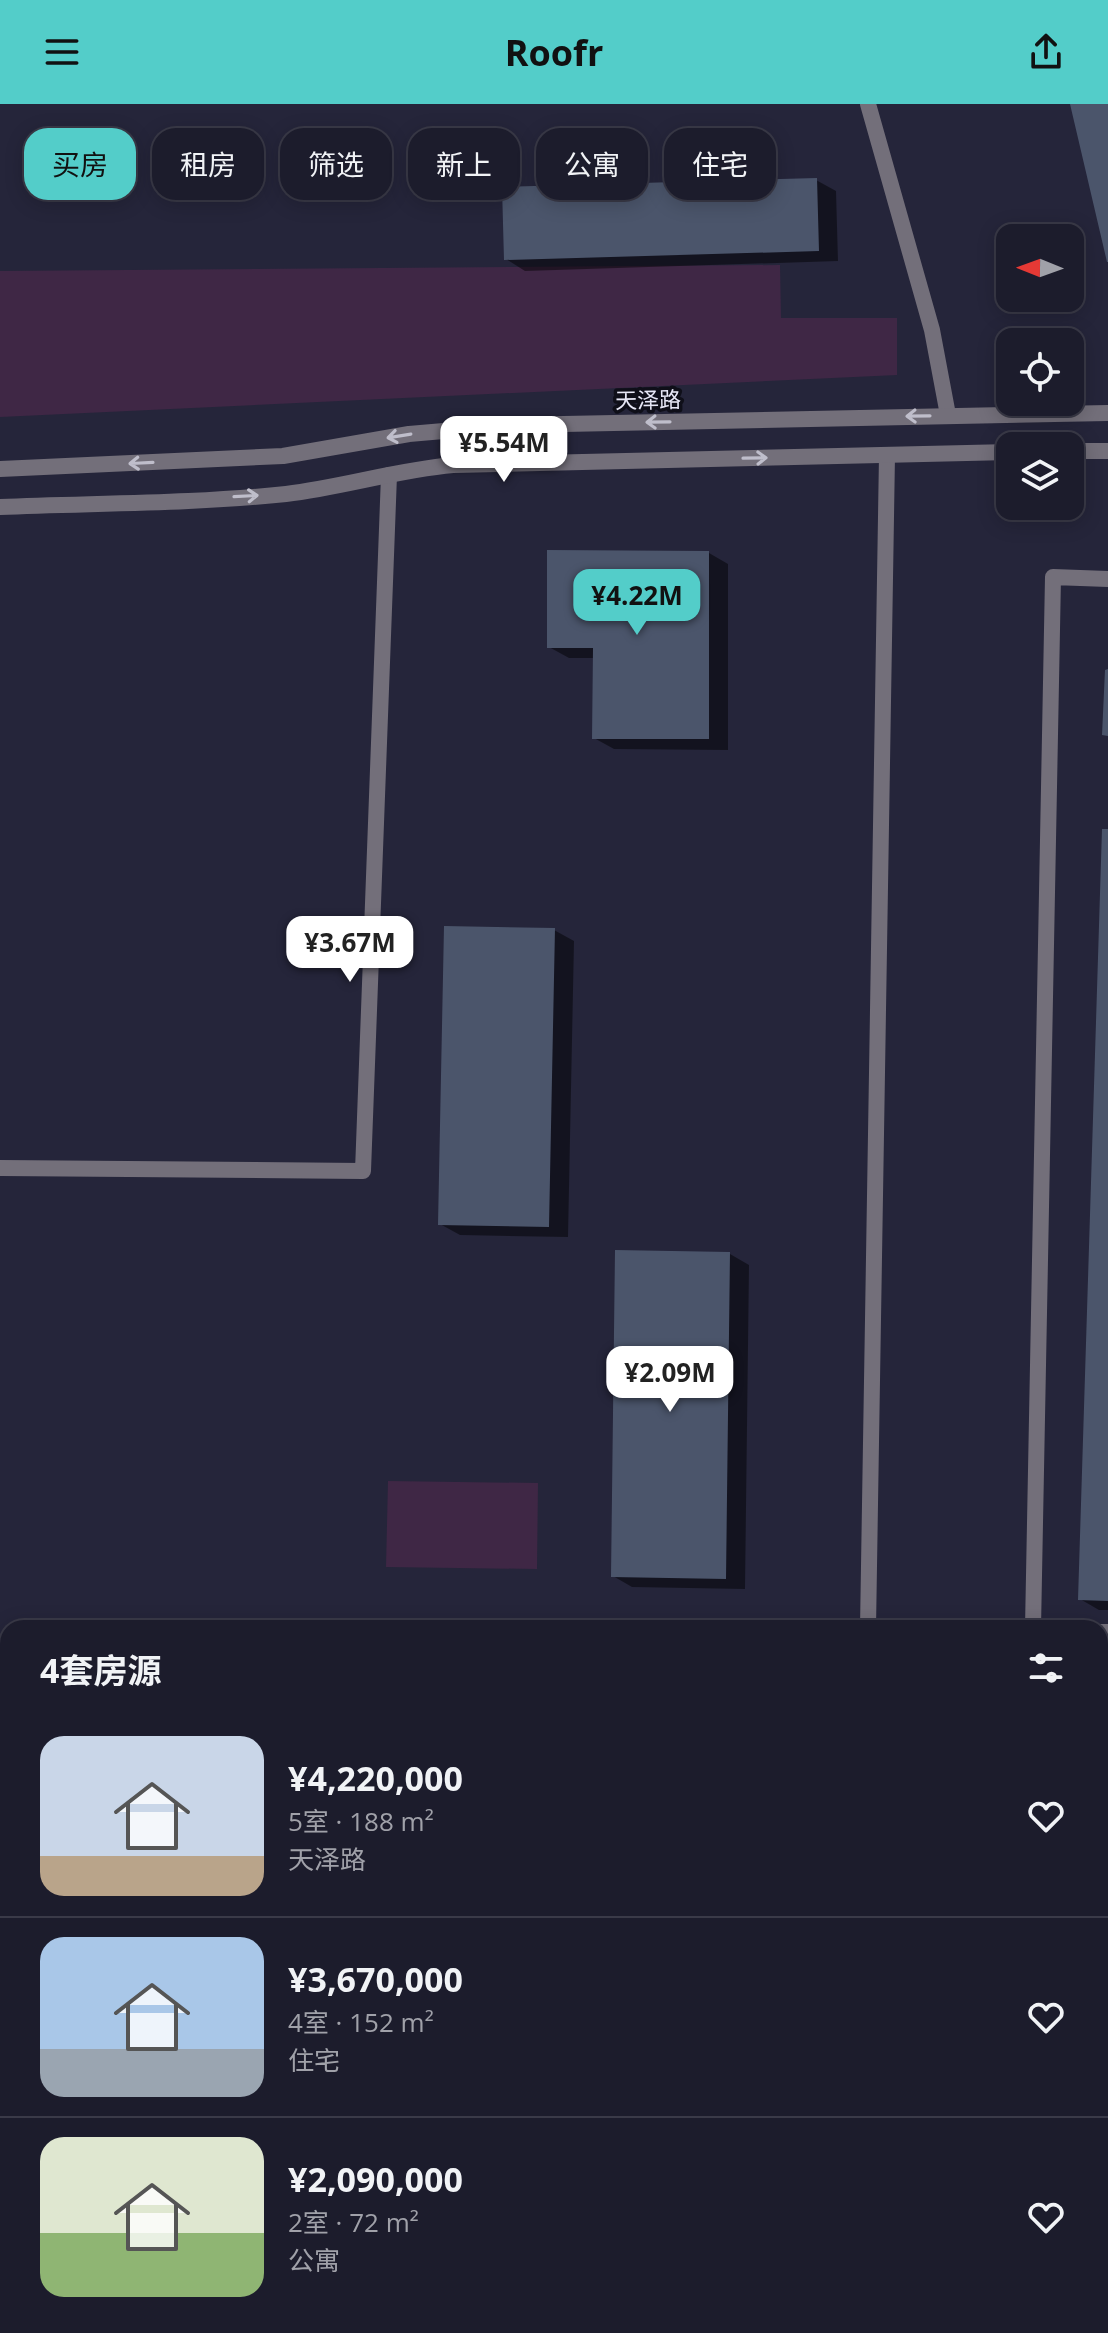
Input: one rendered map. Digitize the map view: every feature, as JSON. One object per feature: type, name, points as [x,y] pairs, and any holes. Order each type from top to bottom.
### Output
[{"type":"street","points":[[868,104],[932,330],[948,415]]},
{"type":"street","name":"天泽路","points":[[0,469],[283,456],[409,434],[514,425],[1108,413]]},
{"type":"street","points":[[1084,451],[1108,451]]},
{"type":"street","points":[[0,507],[285,494],[453,465],[996,452]]},
{"type":"street","points":[[868,1620],[887,455]]},
{"type":"street","points":[[0,1168],[363,1171],[389,475]]},
{"type":"street","points":[[1033,1620],[1053,577],[1108,579]]},
{"type":"shaded area","points":[[780,265],[781,318],[897,318],[897,375],[0,417],[0,271]]},
{"type":"shaded area","points":[[388,1481],[538,1483],[537,1569],[386,1567]]},
{"type":"building","points":[[1070,104],[1108,104],[1108,262],[1107,262]]},
{"type":"building","points":[[817,178],[819,251],[504,260],[502,200],[520,200],[520,186],[536,186],[536,200],[648,200],[648,183],[664,182],[664,200],[776,200],[776,179]]},
{"type":"building","points":[[547,550],[709,551],[709,739],[592,739],[593,648],[547,648]]},
{"type":"building","points":[[1108,669],[1108,736],[1102,735],[1105,670]]},
{"type":"building","points":[[1102,829],[1108,829],[1108,1601],[1078,1600]]},
{"type":"building","points":[[444,926],[555,928],[549,1227],[438,1225]]},
{"type":"building","points":[[615,1250],[730,1252],[726,1579],[611,1577]]}]
